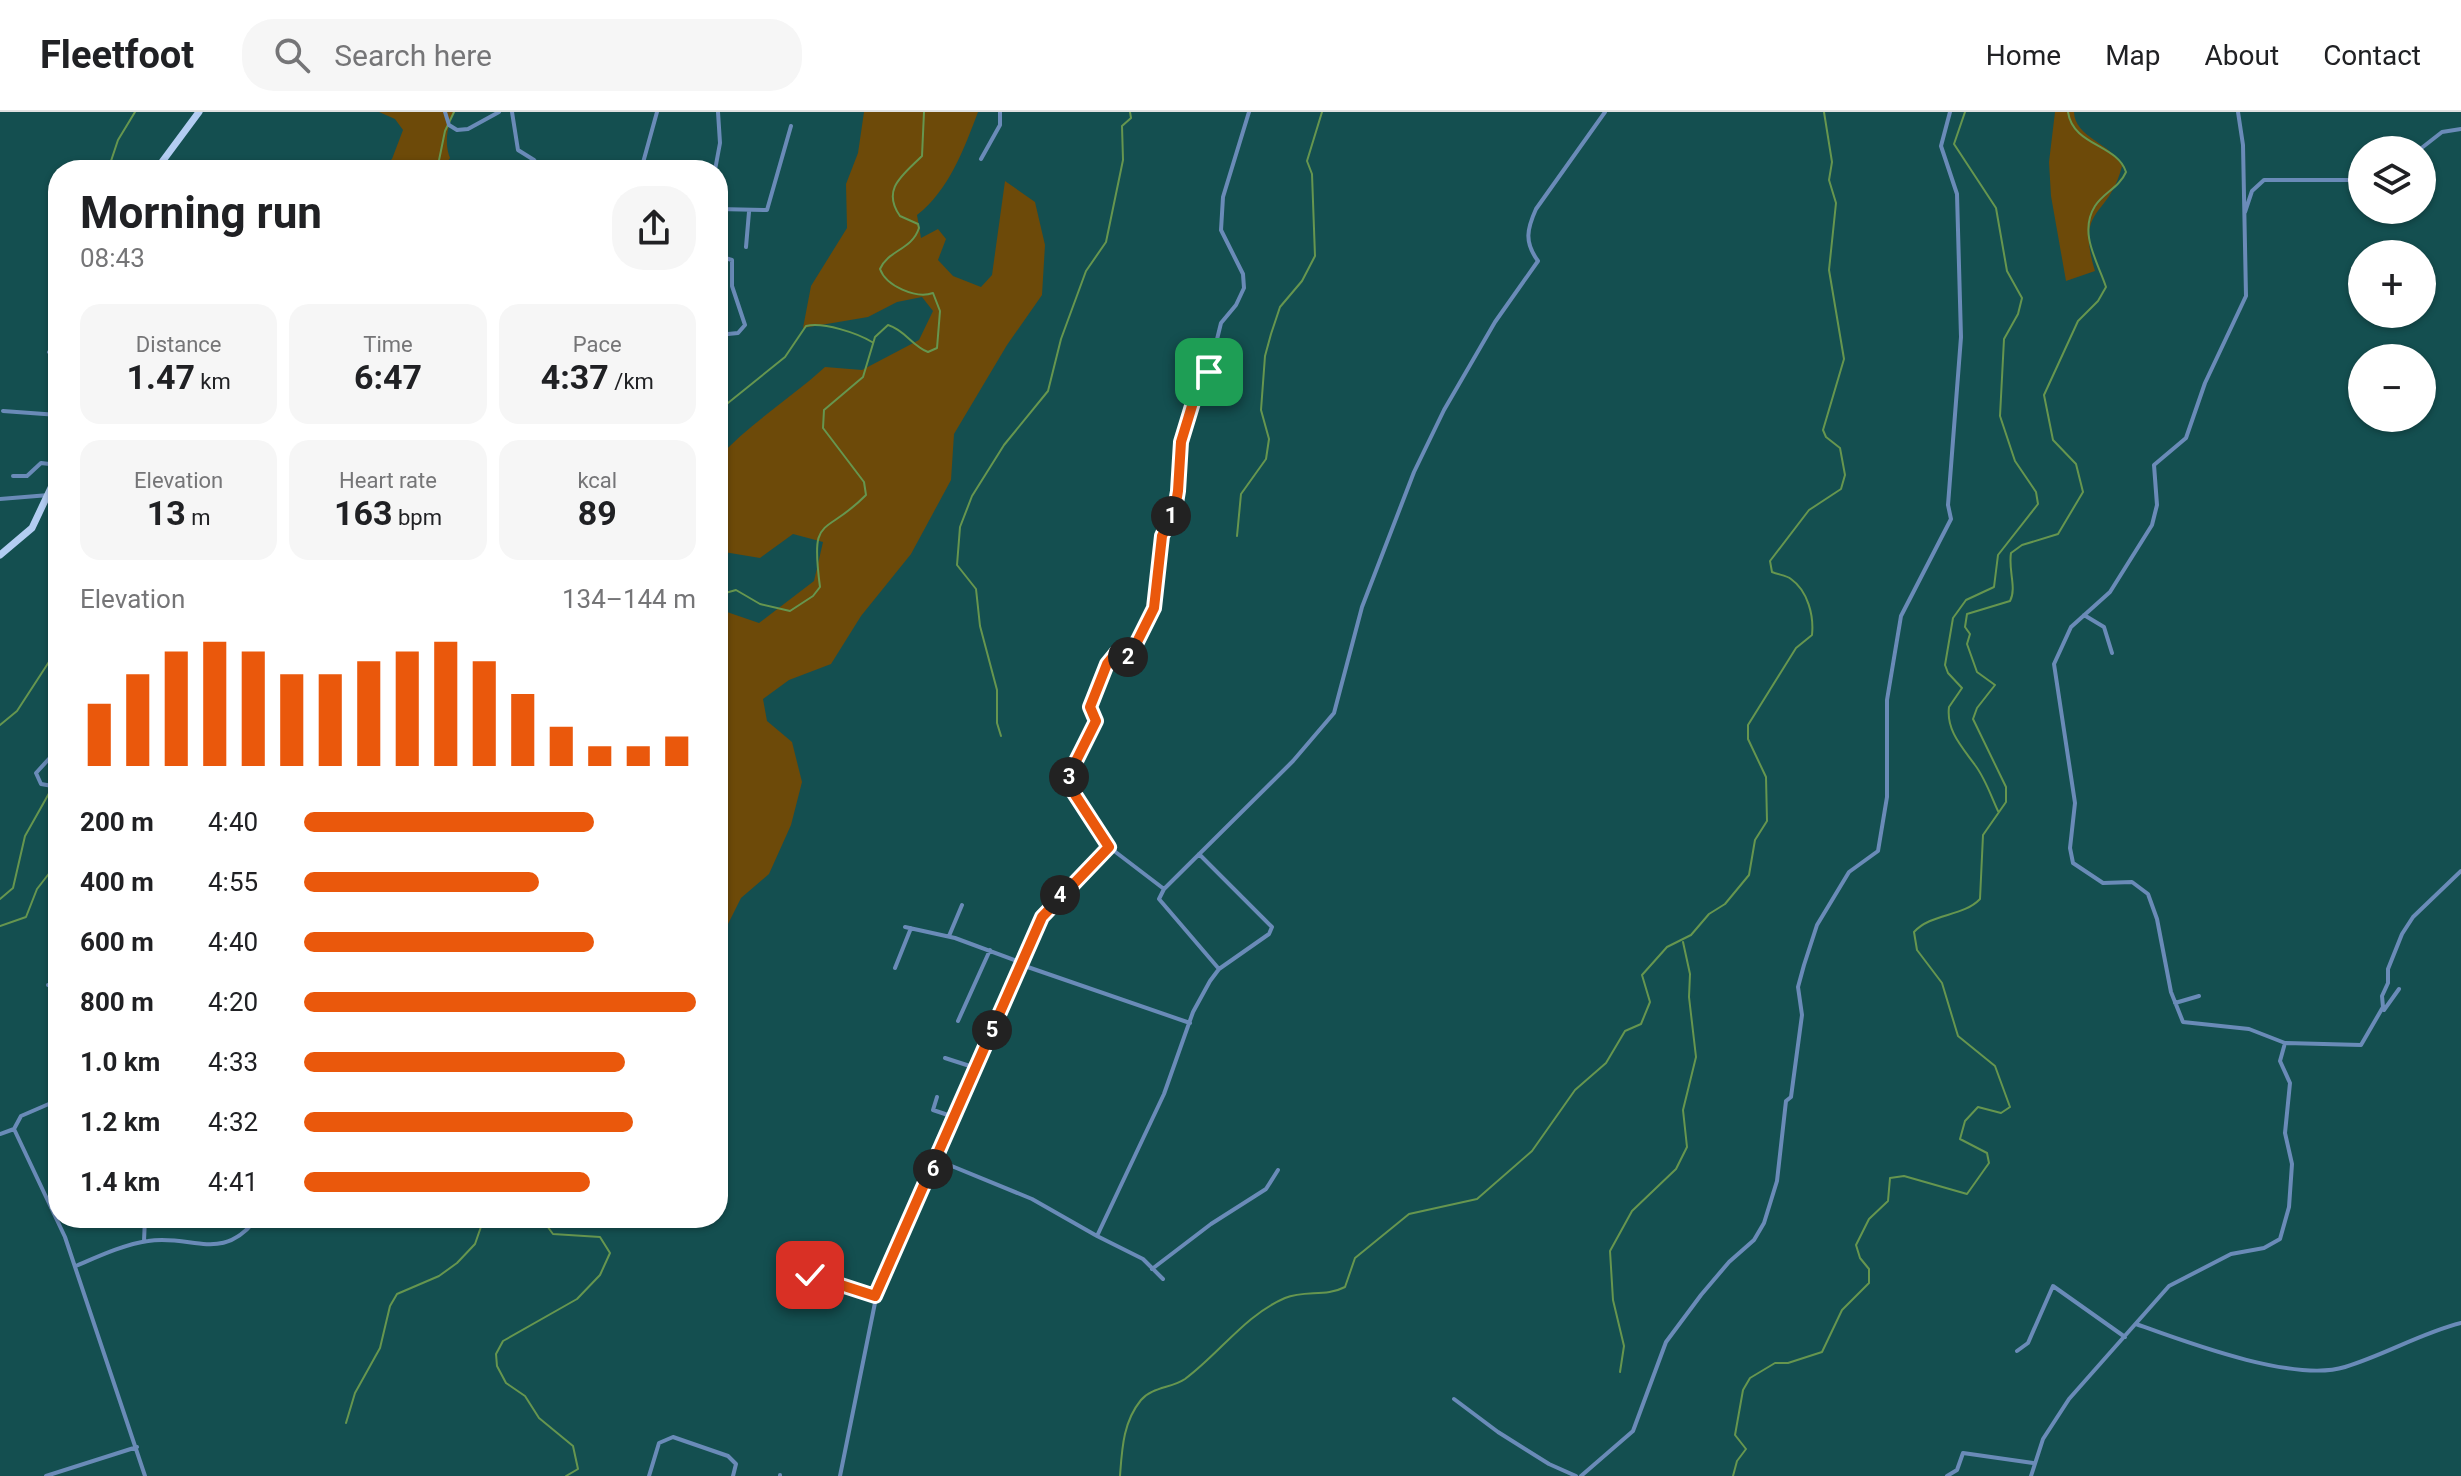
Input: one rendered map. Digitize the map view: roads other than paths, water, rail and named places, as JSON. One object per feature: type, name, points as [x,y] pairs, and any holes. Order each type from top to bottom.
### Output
[{"type":"main road","points":[[163,160],[199,112]]},
{"type":"main road","points":[[0,555],[30,531],[48,497]]},
{"type":"street","points":[[445,112],[449,125],[457,130],[468,129],[499,112]]},
{"type":"street","points":[[512,112],[518,150],[534,160]]},
{"type":"street","points":[[644,160],[657,112]]},
{"type":"street","points":[[717,160],[720,143],[718,112]]},
{"type":"street","points":[[981,159],[998,129],[1000,112]]},
{"type":"street","points":[[1164,889],[1109,847],[1070,787],[1068,777],[1096,721],[1090,707],[1107,664],[1116,653],[1130,656],[1149,624],[1154,608],[1162,536],[1177,500],[1181,442],[1195,396],[1217,348],[1221,323],[1244,288],[1243,274],[1221,230],[1223,197],[1249,112]]},
{"type":"street","points":[[1219,969],[1159,899],[1164,889],[1293,761],[1334,713],[1362,607],[1414,472],[1444,410],[1480,347],[1538,261],[1528,244],[1528,227],[1536,209],[1605,112]]},
{"type":"street","points":[[1454,1399],[1549,1464],[1578,1476],[1633,1431],[1666,1342],[1701,1295],[1754,1240],[1764,1223],[1777,1181],[1786,1101],[1791,1097],[1798,1053],[1803,1003],[1798,987],[1823,912],[1849,872],[1870,860],[1878,851],[1882,839],[1887,797],[1887,700],[1901,616],[1951,519],[1948,505],[1961,337],[1957,194],[1941,146],[1950,112]]},
{"type":"street","points":[[2238,112],[2243,145],[2246,296],[2205,383],[2186,438],[2154,465],[2157,505],[2152,525],[2110,592],[2063,639],[2054,664],[2075,803],[2070,856],[2076,867],[2103,883],[2132,882],[2146,891],[2157,919],[2175,1003],[2183,1022],[2249,1029],[2285,1043],[2360,1046],[2380,1012],[2399,989]]},
{"type":"street","points":[[728,210],[749,212],[769,208],[791,126]]},
{"type":"street","points":[[2436,137],[2442,132],[2461,129]]},
{"type":"street","points":[[2244,214],[2252,191],[2264,180],[2348,180]]},
{"type":"street","points":[[746,247],[749,212]]},
{"type":"street","points":[[728,259],[732,260],[732,286],[745,325],[738,333],[728,334]]},
{"type":"street","points":[[3,411],[48,414]]},
{"type":"street","points":[[13,476],[27,476],[41,463],[48,464]]},
{"type":"street","points":[[0,499],[48,495]]},
{"type":"street","points":[[2084,615],[2104,627],[2112,653]]},
{"type":"street","points":[[48,760],[36,773],[41,784],[48,785]]},
{"type":"street","points":[[840,1476],[875,1296],[937,1160],[1019,963],[1042,917],[1109,847]]},
{"type":"street","points":[[1097,1236],[1164,1094],[1190,1023],[1219,969],[1269,934],[1272,927],[1199,854]]},
{"type":"street","points":[[2380,1012],[2388,983],[2388,969],[2402,934],[2413,917],[2461,871]]},
{"type":"street","points":[[949,937],[962,905]]},
{"type":"street","points":[[895,968],[908,927],[990,949],[1019,963],[1190,1023]]},
{"type":"street","points":[[958,1021],[990,949]]},
{"type":"street","points":[[2175,1003],[2199,996]]},
{"type":"street","points":[[2031,1476],[2033,1463],[2069,1399],[2175,1281],[2231,1254],[2269,1246],[2283,1232],[2292,1164],[2284,1121],[2290,1083],[2280,1061],[2285,1043]]},
{"type":"street","points":[[945,1058],[976,1068]]},
{"type":"street","points":[[937,1097],[932,1110],[954,1117]]},
{"type":"street","points":[[0,1134],[14,1129],[21,1116],[48,1104]]},
{"type":"street","points":[[14,1129],[48,1204]]},
{"type":"street","points":[[937,1160],[1032,1199],[1143,1259],[1163,1279]]},
{"type":"street","points":[[1152,1269],[1211,1224],[1266,1189],[1278,1170]]},
{"type":"street","points":[[59,1228],[76,1266],[145,1476]]},
{"type":"street","points":[[144,1241],[145,1228]]},
{"type":"street","points":[[76,1266],[144,1241],[225,1244],[238,1238],[248,1228]]},
{"type":"street","points":[[797,1266],[814,1277],[875,1296]]},
{"type":"street","points":[[2017,1351],[2028,1343],[2053,1286],[2125,1337]]},
{"type":"street","points":[[2136,1324],[2196,1347],[2261,1364],[2335,1369],[2461,1323]]},
{"type":"street","points":[[649,1476],[659,1443],[673,1437],[728,1456],[736,1464],[733,1476]]},
{"type":"street","points":[[46,1476],[137,1447]]},
{"type":"street","points":[[1947,1476],[1957,1470],[1963,1453],[2033,1463]]},
{"type":"waterway","points":[[111,160],[118,140],[135,112]]},
{"type":"waterway","points":[[439,160],[445,131],[454,112]]},
{"type":"waterway","points":[[728,592],[736,590],[760,604],[790,611],[813,596],[820,587],[817,563],[819,536],[866,495],[864,482],[823,428],[824,410],[863,377],[875,337],[888,325],[928,352],[937,348],[940,311],[933,293],[918,294],[902,290],[888,281],[880,269],[888,258],[911,241],[919,228],[918,224],[900,216],[893,198],[897,183],[922,156],[924,112]]},
{"type":"waterway","points":[[1001,736],[997,723],[997,690],[980,626],[976,589],[957,565],[960,527],[972,496],[1004,445],[1048,391],[1061,339],[1086,271],[1106,242],[1123,160],[1122,126],[1131,118],[1130,112]]},
{"type":"waterway","points":[[1237,536],[1241,494],[1266,459],[1269,439],[1261,410],[1265,356],[1271,334],[1280,307],[1302,281],[1315,256],[1312,174],[1307,161],[1322,112]]},
{"type":"waterway","points":[[1120,1476],[1130,1417],[1146,1396],[1185,1379],[1245,1324],[1271,1305],[1293,1296],[1345,1287],[1355,1258],[1409,1214],[1477,1199],[1532,1151],[1575,1090],[1606,1063],[1625,1031],[1641,1024],[1650,1002],[1642,975],[1667,947],[1691,935],[1709,914],[1725,904],[1749,875],[1755,840],[1767,821],[1766,777],[1748,739],[1748,725],[1796,648],[1812,635],[1811,612],[1806,597],[1791,579],[1772,572],[1770,561],[1809,510],[1841,489],[1845,475],[1840,448],[1826,437],[1823,430],[1844,359],[1829,270],[1836,203],[1829,180],[1832,162],[1824,112]]},
{"type":"waterway","points":[[1965,112],[1954,144],[1996,208],[2007,271],[2022,298],[2018,314],[2004,339],[2000,416],[2015,461],[2036,492],[2038,504],[1998,555],[1994,587],[1966,600],[1953,618],[1945,665],[1962,688],[1949,707],[1950,724],[1982,776],[1998,811]]},
{"type":"waterway","points":[[1733,1476],[1737,1461],[1746,1449],[1735,1435],[1743,1390],[1750,1378],[1775,1363],[1788,1363],[1822,1352],[1842,1310],[1869,1283],[1869,1269],[1860,1258],[1856,1245],[1869,1219],[1888,1201],[1890,1178],[1904,1176],[1967,1194],[1989,1163],[1987,1153],[1960,1139],[1965,1121],[1978,1107],[2001,1113],[2010,1107],[1995,1066],[1958,1036],[1942,983],[1917,950],[1914,932],[1929,921],[1965,909],[1980,899],[1983,835],[2006,802],[2006,787],[1973,719],[1977,708],[1995,685],[1977,672],[1967,644],[1970,634],[1965,627],[1967,614],[2010,601],[2013,590],[2011,553],[2022,545],[2058,534],[2083,492],[2076,464],[2053,440],[2044,395],[2078,321],[2098,301],[2106,287],[2091,247],[2088,227],[2095,206],[2126,172],[2114,156],[2078,132],[2068,112]]},
{"type":"waterway","points":[[728,403],[785,357],[806,326],[840,329],[872,342]]},
{"type":"waterway","points":[[0,725],[17,711],[48,663]]},
{"type":"waterway","points":[[0,899],[13,888],[25,836],[48,795]]},
{"type":"waterway","points":[[0,926],[26,917],[37,889],[48,875]]},
{"type":"waterway","points":[[1620,1372],[1624,1346],[1613,1300],[1610,1251],[1632,1211],[1676,1169],[1687,1147],[1683,1110],[1696,1057],[1689,997],[1690,974],[1683,942]]},
{"type":"waterway","points":[[346,1423],[355,1393],[380,1348],[390,1306],[397,1294],[439,1276],[457,1263],[475,1244],[481,1228]]},
{"type":"waterway","points":[[548,1228],[553,1234],[600,1237],[610,1253],[600,1275],[577,1299],[503,1341],[496,1354],[497,1366],[506,1383],[525,1396],[539,1418],[573,1446],[578,1469],[566,1476]]}]
